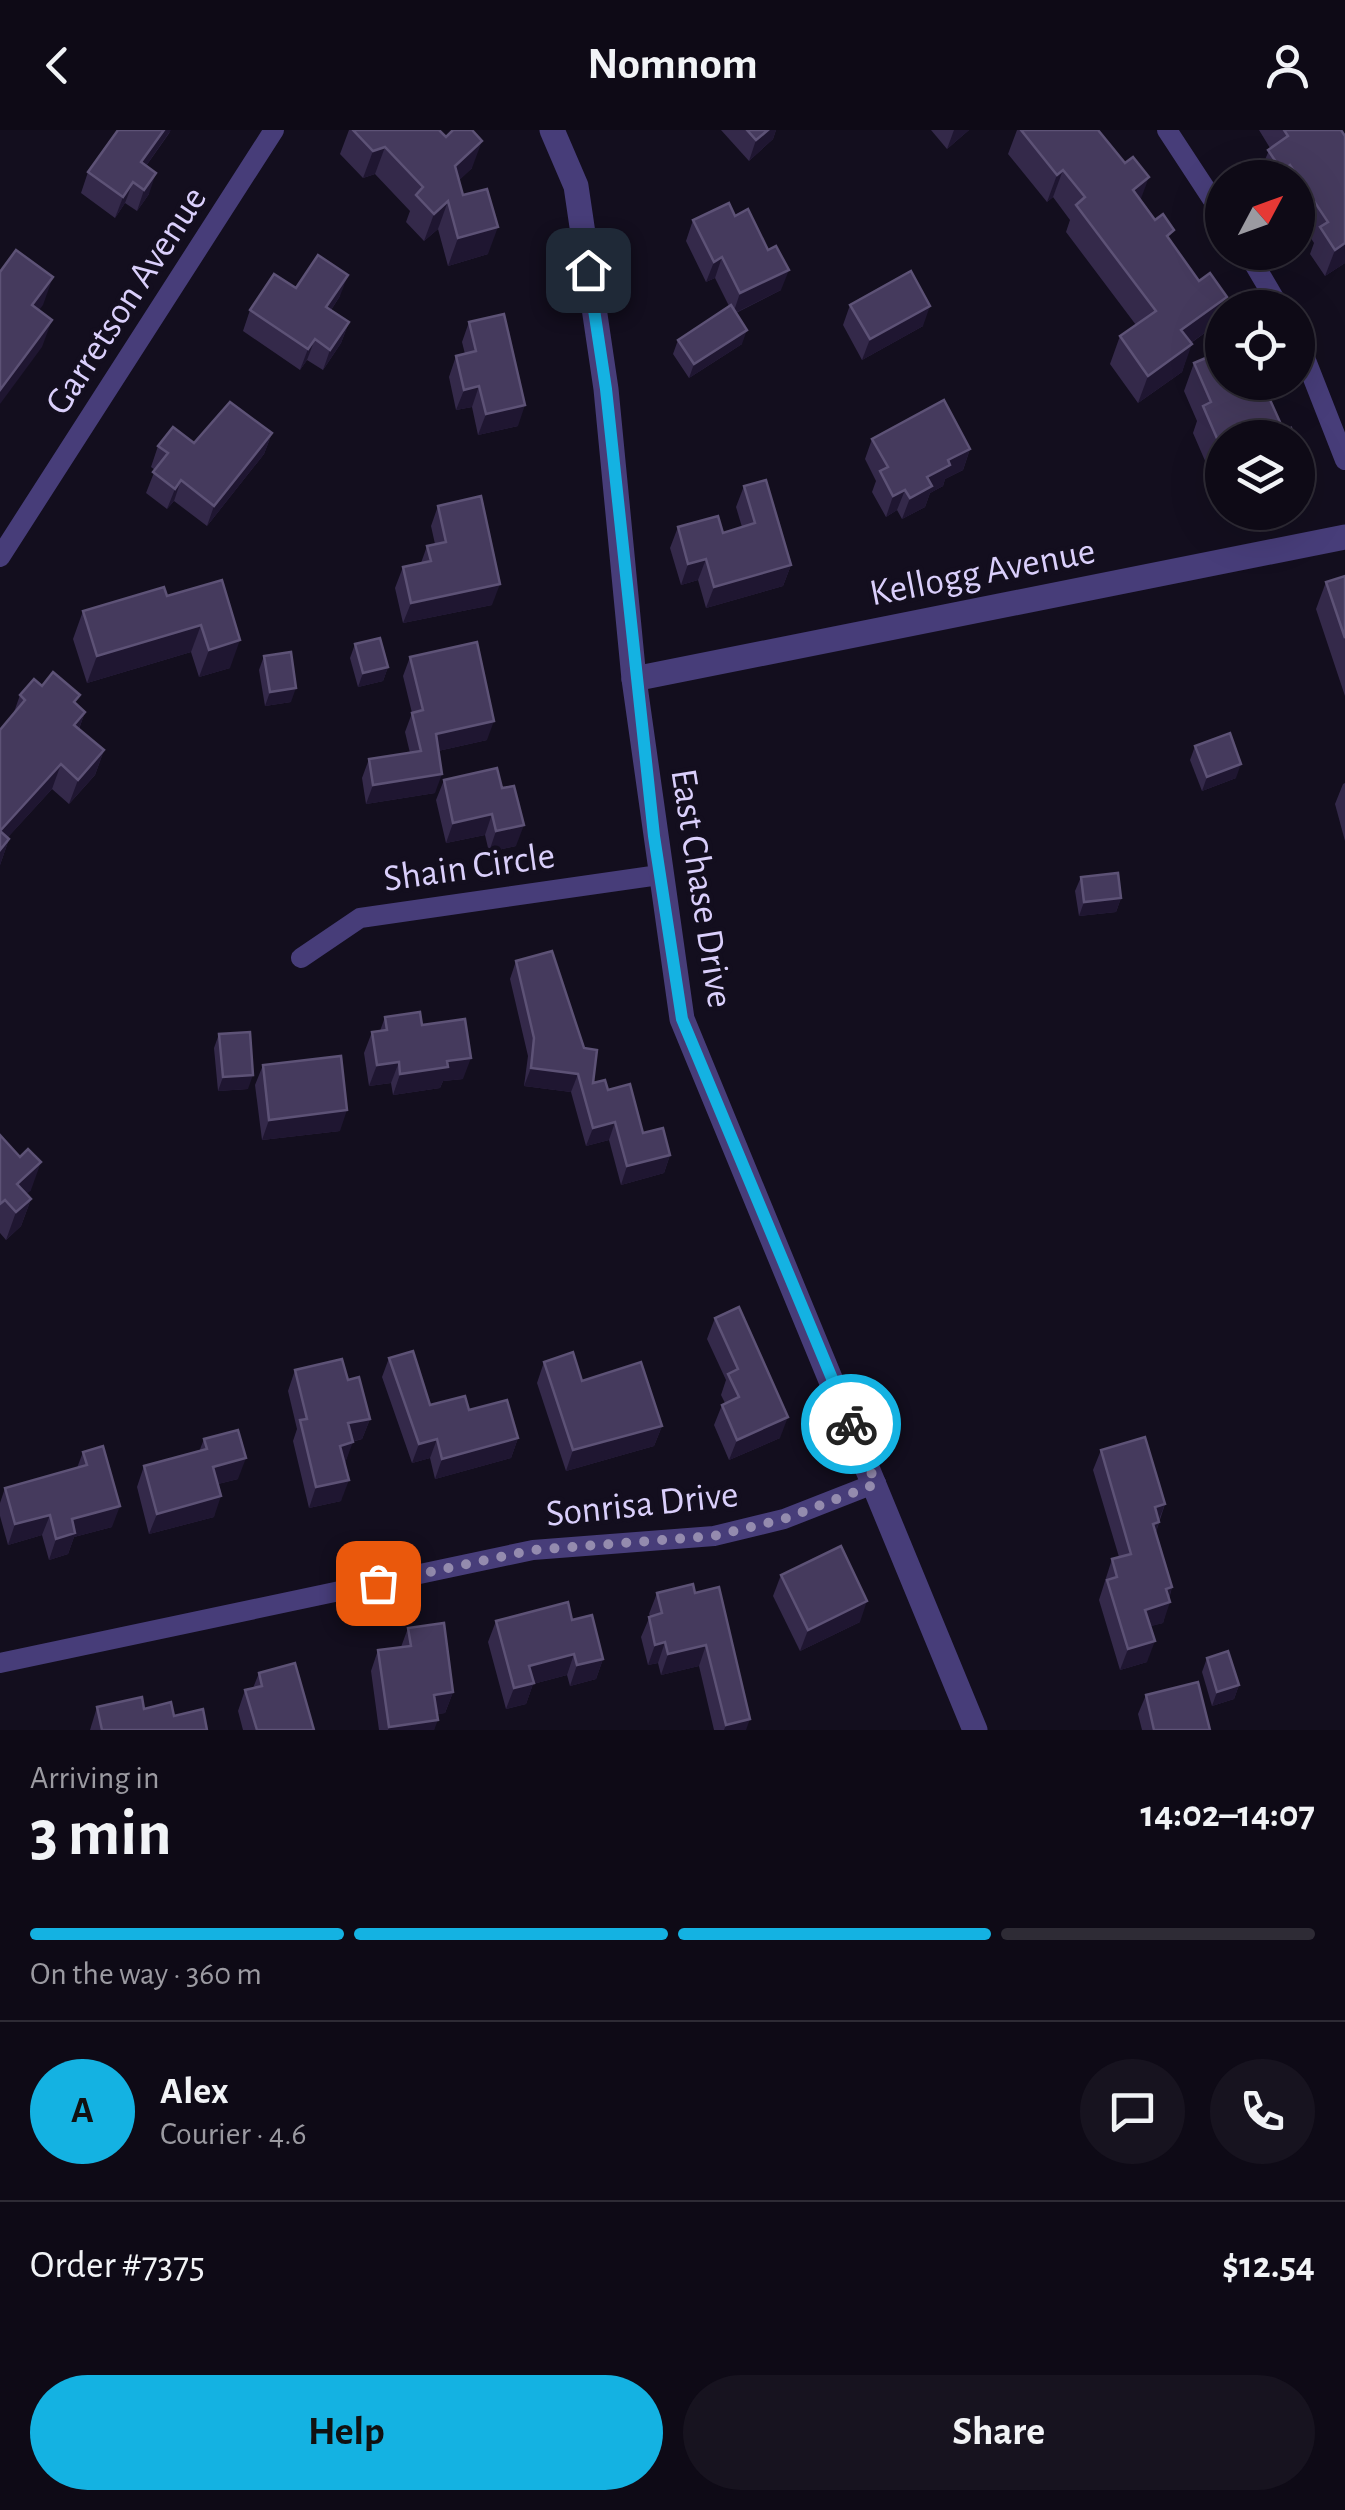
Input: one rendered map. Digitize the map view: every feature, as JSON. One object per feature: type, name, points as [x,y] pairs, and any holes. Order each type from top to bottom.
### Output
[{"type":"street","name":"Garretson Avenue","points":[[0,557],[274,130]]},
{"type":"street","name":"East Chase Drive","points":[[552,130],[577,192],[606,389],[634,679],[658,875],[682,1019],[975,1730]]},
{"type":"street","points":[[1167,130],[1205,188]]},
{"type":"street","points":[[1315,383],[1345,460]]},
{"type":"street","name":"Kellogg Avenue","points":[[634,679],[1345,536]]},
{"type":"street","name":"Shain Circle","points":[[301,958],[360,918],[658,875]]},
{"type":"street","name":"Sonrisa Drive","points":[[0,1664],[533,1550],[714,1536],[784,1519],[876,1484]]},
{"type":"building","points":[[118,130],[164,130],[141,162],[156,173],[144,190],[133,182],[123,197],[88,172]]},
{"type":"building","points":[[353,130],[439,130],[446,137],[453,130],[472,130],[482,141],[455,166],[463,195],[487,189],[498,227],[458,238],[448,201],[434,214],[416,195],[423,187],[385,147],[373,151]]},
{"type":"building","points":[[747,130],[768,130],[756,140]]},
{"type":"building","points":[[1021,130],[1098,130],[1125,163],[1133,157],[1149,177],[1133,190],[1155,220],[1163,214],[1174,230],[1167,236],[1199,281],[1210,273],[1222,290],[1205,290],[1205,313],[1181,330],[1192,344],[1148,376],[1120,336],[1156,311],[1076,205],[1085,197],[1063,170],[1057,175]]},
{"type":"building","points":[[1284,130],[1341,130],[1345,136],[1345,243],[1335,250],[1320,227],[1328,222],[1315,202],[1315,160],[1275,160],[1268,150],[1288,136]]},
{"type":"building","points":[[729,203],[735,216],[748,209],[768,250],[776,246],[789,270],[740,293],[722,257],[714,262],[693,220]]},
{"type":"building","points":[[16,250],[53,277],[32,305],[52,320],[0,390],[0,272]]},
{"type":"building","points":[[318,255],[348,275],[326,307],[349,322],[330,350],[315,339],[308,349],[250,310],[274,274],[296,288]]},
{"type":"building","points":[[911,271],[930,306],[870,339],[850,305]]},
{"type":"building","points":[[731,305],[747,330],[694,364],[678,340]]},
{"type":"building","points":[[504,314],[525,405],[486,414],[479,386],[464,390],[456,356],[476,351],[469,322]]},
{"type":"building","points":[[1205,358],[1205,388],[1194,363]]},
{"type":"building","points":[[944,400],[970,449],[927,477],[932,486],[910,498],[905,490],[893,496],[880,471],[888,467],[872,439]]},
{"type":"building","points":[[1270,400],[1279,420],[1209,420],[1203,406],[1211,402]]},
{"type":"building","points":[[230,402],[272,433],[214,506],[181,480],[175,489],[153,472],[168,453],[158,446],[173,427],[194,443]]},
{"type":"building","points":[[766,480],[791,565],[714,587],[706,559],[688,564],[678,527],[718,516],[723,533],[755,523],[744,486]]},
{"type":"building","points":[[481,496],[500,584],[411,603],[403,567],[431,561],[427,546],[446,542],[438,506]]},
{"type":"building","points":[[1345,576],[1345,638],[1326,582]]},
{"type":"building","points":[[222,580],[240,640],[209,650],[201,625],[97,656],[83,611],[164,587],[167,596]]},
{"type":"building","points":[[380,638],[388,667],[363,673],[355,644]]},
{"type":"building","points":[[477,642],[494,721],[436,734],[442,774],[373,785],[369,759],[421,751],[412,713],[423,710],[410,657]]},
{"type":"building","points":[[291,652],[296,688],[270,692],[264,656]]},
{"type":"building","points":[[53,672],[80,695],[74,702],[85,712],[74,725],[104,750],[78,780],[61,764],[0,831],[0,730],[25,700],[20,695],[34,679],[42,686]]},
{"type":"building","points":[[1230,733],[1241,764],[1207,777],[1195,746]]},
{"type":"building","points":[[497,768],[502,788],[514,786],[524,825],[496,831],[492,814],[453,823],[444,780]]},
{"type":"building","points":[[0,831],[9,839],[0,850]]},
{"type":"building","points":[[1118,873],[1121,898],[1084,902],[1081,877]]},
{"type":"building","points":[[552,951],[584,1048],[597,1050],[593,1083],[605,1080],[608,1090],[630,1084],[643,1133],[663,1128],[670,1155],[627,1166],[615,1122],[593,1128],[578,1074],[531,1068],[534,1038],[516,961]]},
{"type":"building","points":[[420,1012],[422,1025],[465,1019],[471,1058],[447,1061],[448,1067],[400,1074],[399,1062],[377,1065],[372,1032],[387,1030],[385,1017]]},
{"type":"building","points":[[250,1032],[253,1075],[223,1077],[219,1034]]},
{"type":"building","points":[[341,1056],[347,1110],[269,1120],[263,1065]]},
{"type":"building","points":[[0,1135],[20,1157],[28,1149],[41,1162],[17,1184],[31,1199],[16,1212],[5,1200],[0,1204]]},
{"type":"building","points":[[739,1307],[788,1417],[737,1440],[722,1405],[739,1397],[728,1374],[738,1369],[715,1318]]},
{"type":"building","points":[[413,1351],[430,1405],[465,1396],[469,1410],[507,1400],[518,1438],[442,1459],[437,1439],[419,1444],[389,1358]]},
{"type":"building","points":[[573,1352],[582,1381],[641,1362],[662,1426],[573,1450],[544,1362]]},
{"type":"building","points":[[342,1359],[348,1380],[359,1377],[370,1419],[348,1423],[353,1442],[340,1446],[349,1480],[316,1487],[300,1420],[307,1419],[295,1370]]},
{"type":"building","points":[[238,1430],[246,1458],[213,1467],[221,1496],[157,1514],[144,1466],[207,1449],[204,1439]]},
{"type":"building","points":[[1145,1437],[1165,1504],[1155,1507],[1159,1522],[1153,1524],[1172,1587],[1166,1589],[1170,1602],[1145,1610],[1155,1641],[1128,1649],[1107,1580],[1117,1577],[1112,1559],[1131,1554],[1101,1450]]},
{"type":"building","points":[[103,1446],[120,1506],[72,1519],[75,1533],[56,1539],[50,1515],[15,1524],[5,1488],[87,1465],[83,1452]]},
{"type":"building","points":[[841,1546],[867,1601],[808,1630],[781,1575]]},
{"type":"building","points":[[693,1584],[695,1593],[719,1587],[750,1719],[726,1725],[706,1645],[668,1654],[665,1642],[655,1645],[649,1617],[662,1613],[657,1593]]},
{"type":"building","points":[[568,1602],[572,1620],[592,1615],[603,1659],[577,1665],[574,1654],[529,1666],[534,1683],[514,1688],[496,1621]]},
{"type":"building","points":[[444,1623],[453,1692],[434,1695],[438,1720],[389,1727],[378,1650],[411,1646],[408,1628]]},
{"type":"building","points":[[1228,1651],[1239,1685],[1217,1692],[1207,1658]]},
{"type":"building","points":[[295,1663],[314,1730],[257,1730],[245,1690],[262,1686],[259,1673]]},
{"type":"building","points":[[1198,1682],[1210,1730],[1154,1730],[1146,1695]]},
{"type":"building","points":[[142,1697],[144,1709],[171,1702],[174,1716],[203,1709],[207,1730],[102,1730],[97,1707]]},
{"type":"way so far","points":[[378,1583],[533,1550],[666,1542],[714,1536],[784,1519],[876,1484],[851,1424]]},
{"type":"route","points":[[588,270],[606,389],[634,679],[658,875],[682,1019],[851,1424]]}]
